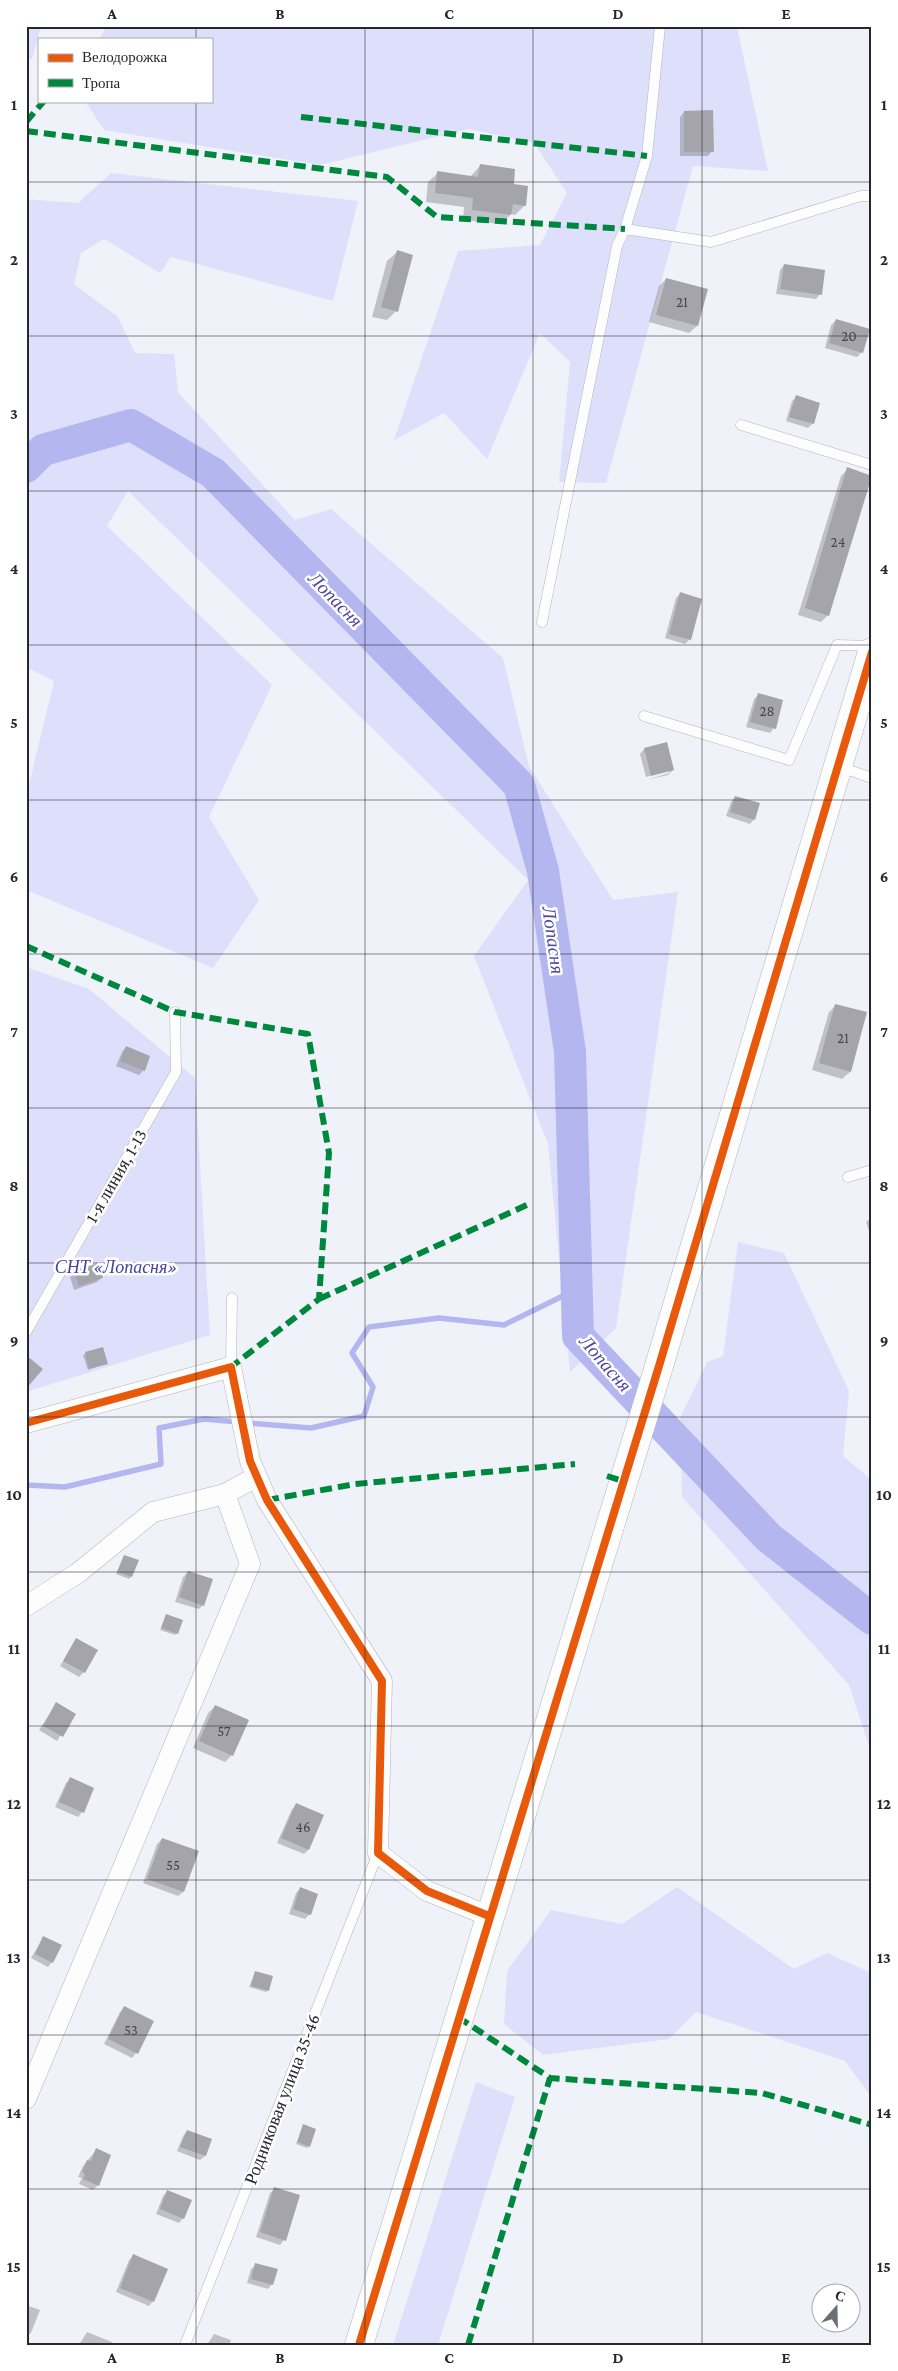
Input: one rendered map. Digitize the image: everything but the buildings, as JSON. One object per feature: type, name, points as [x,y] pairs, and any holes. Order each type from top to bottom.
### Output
[{"type":"street","points":[[358,2345],[659,1366],[872,652]]},
{"type":"street","points":[[26,1423],[231,1367],[236,1398],[253,1469],[267,1500],[382,1681],[378,1853],[426,1891],[489,1916]]},
{"type":"street","points":[[26,1606],[78,1573],[153,1512],[225,1494],[253,1469]]},
{"type":"street","points":[[26,2099],[250,1564],[225,1494]]},
{"type":"lane","points":[[542,622],[617,246],[625,229],[647,156],[660,26]]},
{"type":"lane","points":[[625,229],[711,242],[861,196],[872,196]]},
{"type":"lane","points":[[741,425],[872,465]]},
{"type":"lane","points":[[644,716],[790,760],[837,645],[872,646]]},
{"type":"lane","points":[[837,766],[872,778]]},
{"type":"lane","name":"1-я линия, 1-13","points":[[26,1332],[176,1072],[175,1012]]},
{"type":"lane","points":[[848,1178],[872,1170]]},
{"type":"lane","points":[[231,1367],[232,1298]]},
{"type":"lane","name":"Родниковая улица 35-46","points":[[185,2345],[378,1853]]},
{"type":"green space","points":[[26,26],[41,26],[32,59],[26,59]]},
{"type":"green space","points":[[106,26],[872,26],[872,29],[737,27],[768,171],[693,166],[606,483],[559,482],[570,362],[540,333],[487,459],[444,413],[394,440],[458,251],[540,245],[567,193],[534,143],[469,129],[320,165],[104,130],[86,102],[212,102],[212,38],[100,38]]},
{"type":"green space","points":[[111,173],[358,201],[333,301],[171,257],[160,273],[104,239],[81,253],[74,284],[118,317],[135,353],[174,354],[178,392],[295,520],[331,509],[503,658],[529,766],[613,900],[678,892],[616,1328],[570,1372],[548,1144],[474,956],[528,880],[128,491],[107,526],[272,685],[209,817],[259,900],[213,968],[26,890],[26,797],[54,681],[26,667],[26,199],[78,203]]},
{"type":"green space","name":"СНТ «Лопасня»","points":[[26,967],[89,989],[195,1078],[210,1335],[26,1392]]},
{"type":"green space","points":[[738,1242],[784,1253],[849,1391],[843,1456],[872,1480],[872,1586],[869,1590],[872,1591],[872,1755],[849,1685],[682,1497],[680,1418],[707,1362],[723,1356]]},
{"type":"green space","points":[[677,1887],[794,1969],[827,1953],[872,1973],[872,2098],[845,2061],[696,2012],[669,2039],[543,2055],[504,2024],[507,1971],[551,1910],[622,1924]]},
{"type":"green space","points":[[476,2082],[515,2097],[438,2345],[393,2345]]},
{"type":"waterway","name":"Лопасня","points":[[26,467],[43,450],[131,425],[213,473],[519,785],[543,871],[570,1052],[578,1336],[768,1537],[872,1619]]},
{"type":"waterway","points":[[247,1423],[311,1428],[364,1416],[373,1387],[352,1353],[369,1327],[439,1318],[504,1325],[577,1289]]},
{"type":"waterway","points":[[26,1485],[65,1487],[161,1464],[159,1428],[204,1419],[238,1422]]},
{"type":"marked path","points":[[26,122],[43,102]]},
{"type":"marked path","points":[[301,117],[647,156]]},
{"type":"marked path","points":[[26,131],[387,177],[437,217],[625,229]]},
{"type":"marked path","points":[[26,946],[175,1012],[308,1034],[329,1153],[319,1299],[231,1367]]},
{"type":"marked path","points":[[319,1299],[527,1205]]},
{"type":"marked path","points":[[267,1500],[355,1484],[575,1464]]},
{"type":"marked path","points":[[607,1476],[623,1481]]},
{"type":"marked path","points":[[458,2017],[550,2078],[762,2093],[872,2125]]},
{"type":"marked path","points":[[468,2345],[550,2078]]},
{"type":"cycle path","points":[[359,2345],[659,1366],[872,652]]},
{"type":"cycle path","points":[[26,1423],[231,1367],[250,1461],[267,1500],[382,1681],[378,1853],[427,1891],[489,1916]]}]
